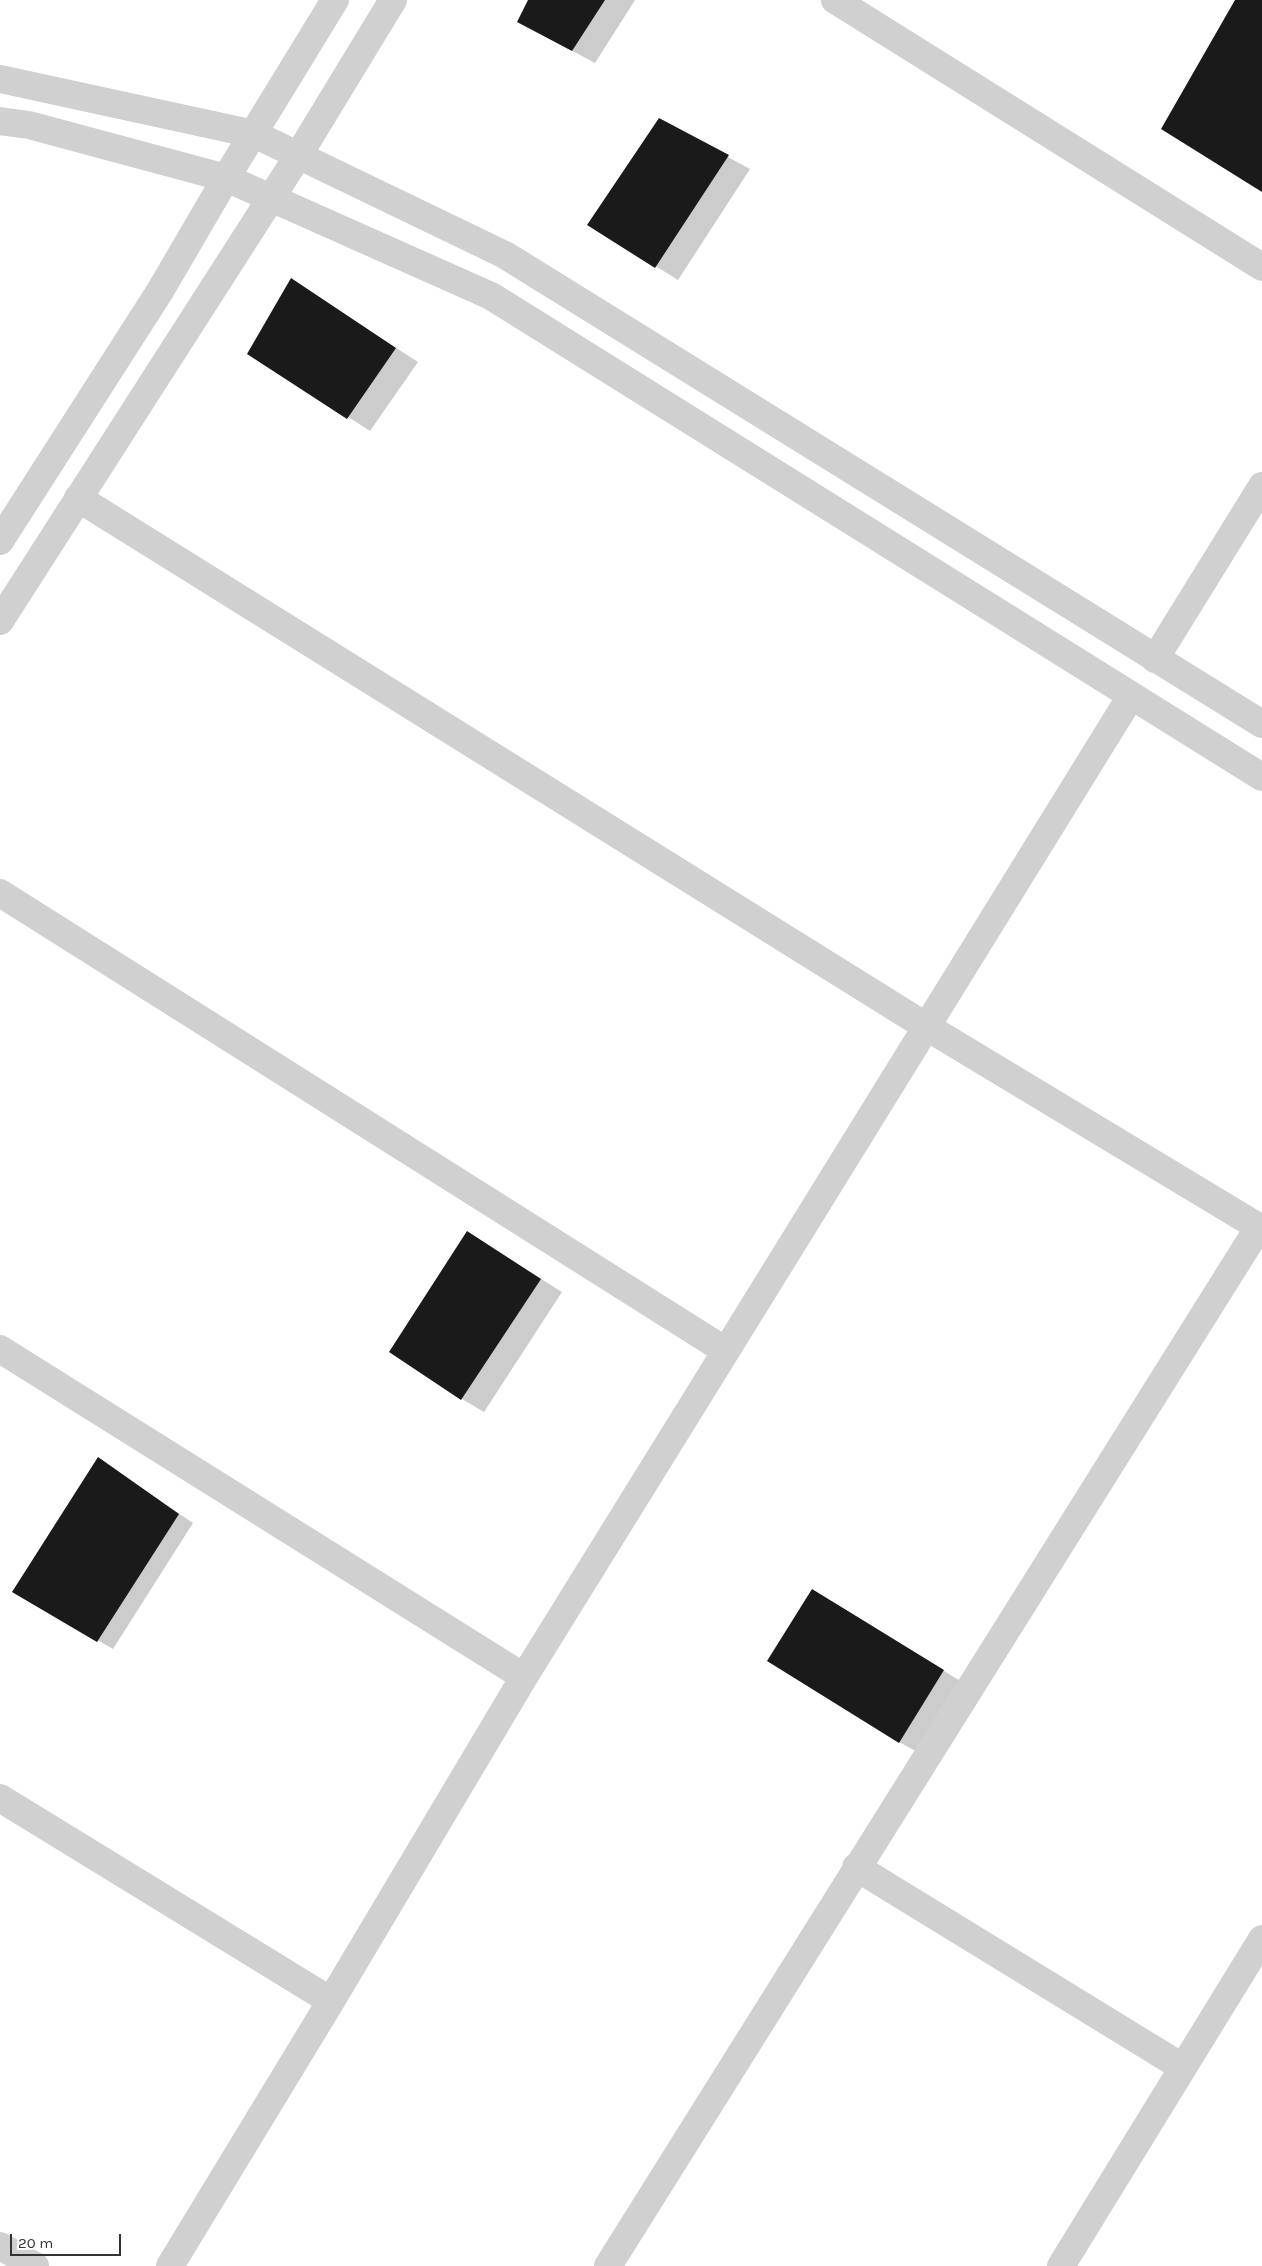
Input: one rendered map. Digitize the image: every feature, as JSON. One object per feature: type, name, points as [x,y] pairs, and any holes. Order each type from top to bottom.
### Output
[{"type":"street","points":[[0,541],[160,291],[226,178],[336,0]]},
{"type":"street","points":[[0,621],[298,156],[393,0]]},
{"type":"street","points":[[835,0],[1262,267]]},
{"type":"street","points":[[0,79],[254,134],[505,254],[1262,724]]},
{"type":"street","points":[[0,121],[29,124],[226,178],[491,296],[1262,777]]},
{"type":"street","points":[[1155,659],[1262,486]]},
{"type":"street","points":[[78,498],[927,1027],[1260,1228],[856,1867],[608,2266]]},
{"type":"street","points":[[170,2266],[524,1677],[1130,696]]},
{"type":"street","points":[[0,893],[726,1351]]},
{"type":"street","points":[[0,1349],[524,1677]]},
{"type":"street","points":[[0,1798],[331,2001]]},
{"type":"street","points":[[856,1867],[1182,2067]]},
{"type":"street","points":[[1061,2266],[1262,1939]]},
{"type":"street","points":[[0,2246],[35,2266]]},
{"type":"building","points":[[528,0],[605,0],[572,51],[517,22]]},
{"type":"building","points":[[1235,0],[1262,0],[1262,192],[1161,129]]},
{"type":"building","points":[[659,118],[729,155],[655,268],[587,225]]},
{"type":"building","points":[[291,278],[396,348],[347,419],[247,354]]},
{"type":"building","points":[[467,1231],[541,1279],[461,1400],[389,1352]]},
{"type":"building","points":[[98,1457],[179,1514],[97,1642],[12,1592]]},
{"type":"building","points":[[812,1589],[944,1670],[899,1743],[767,1661]]}]
